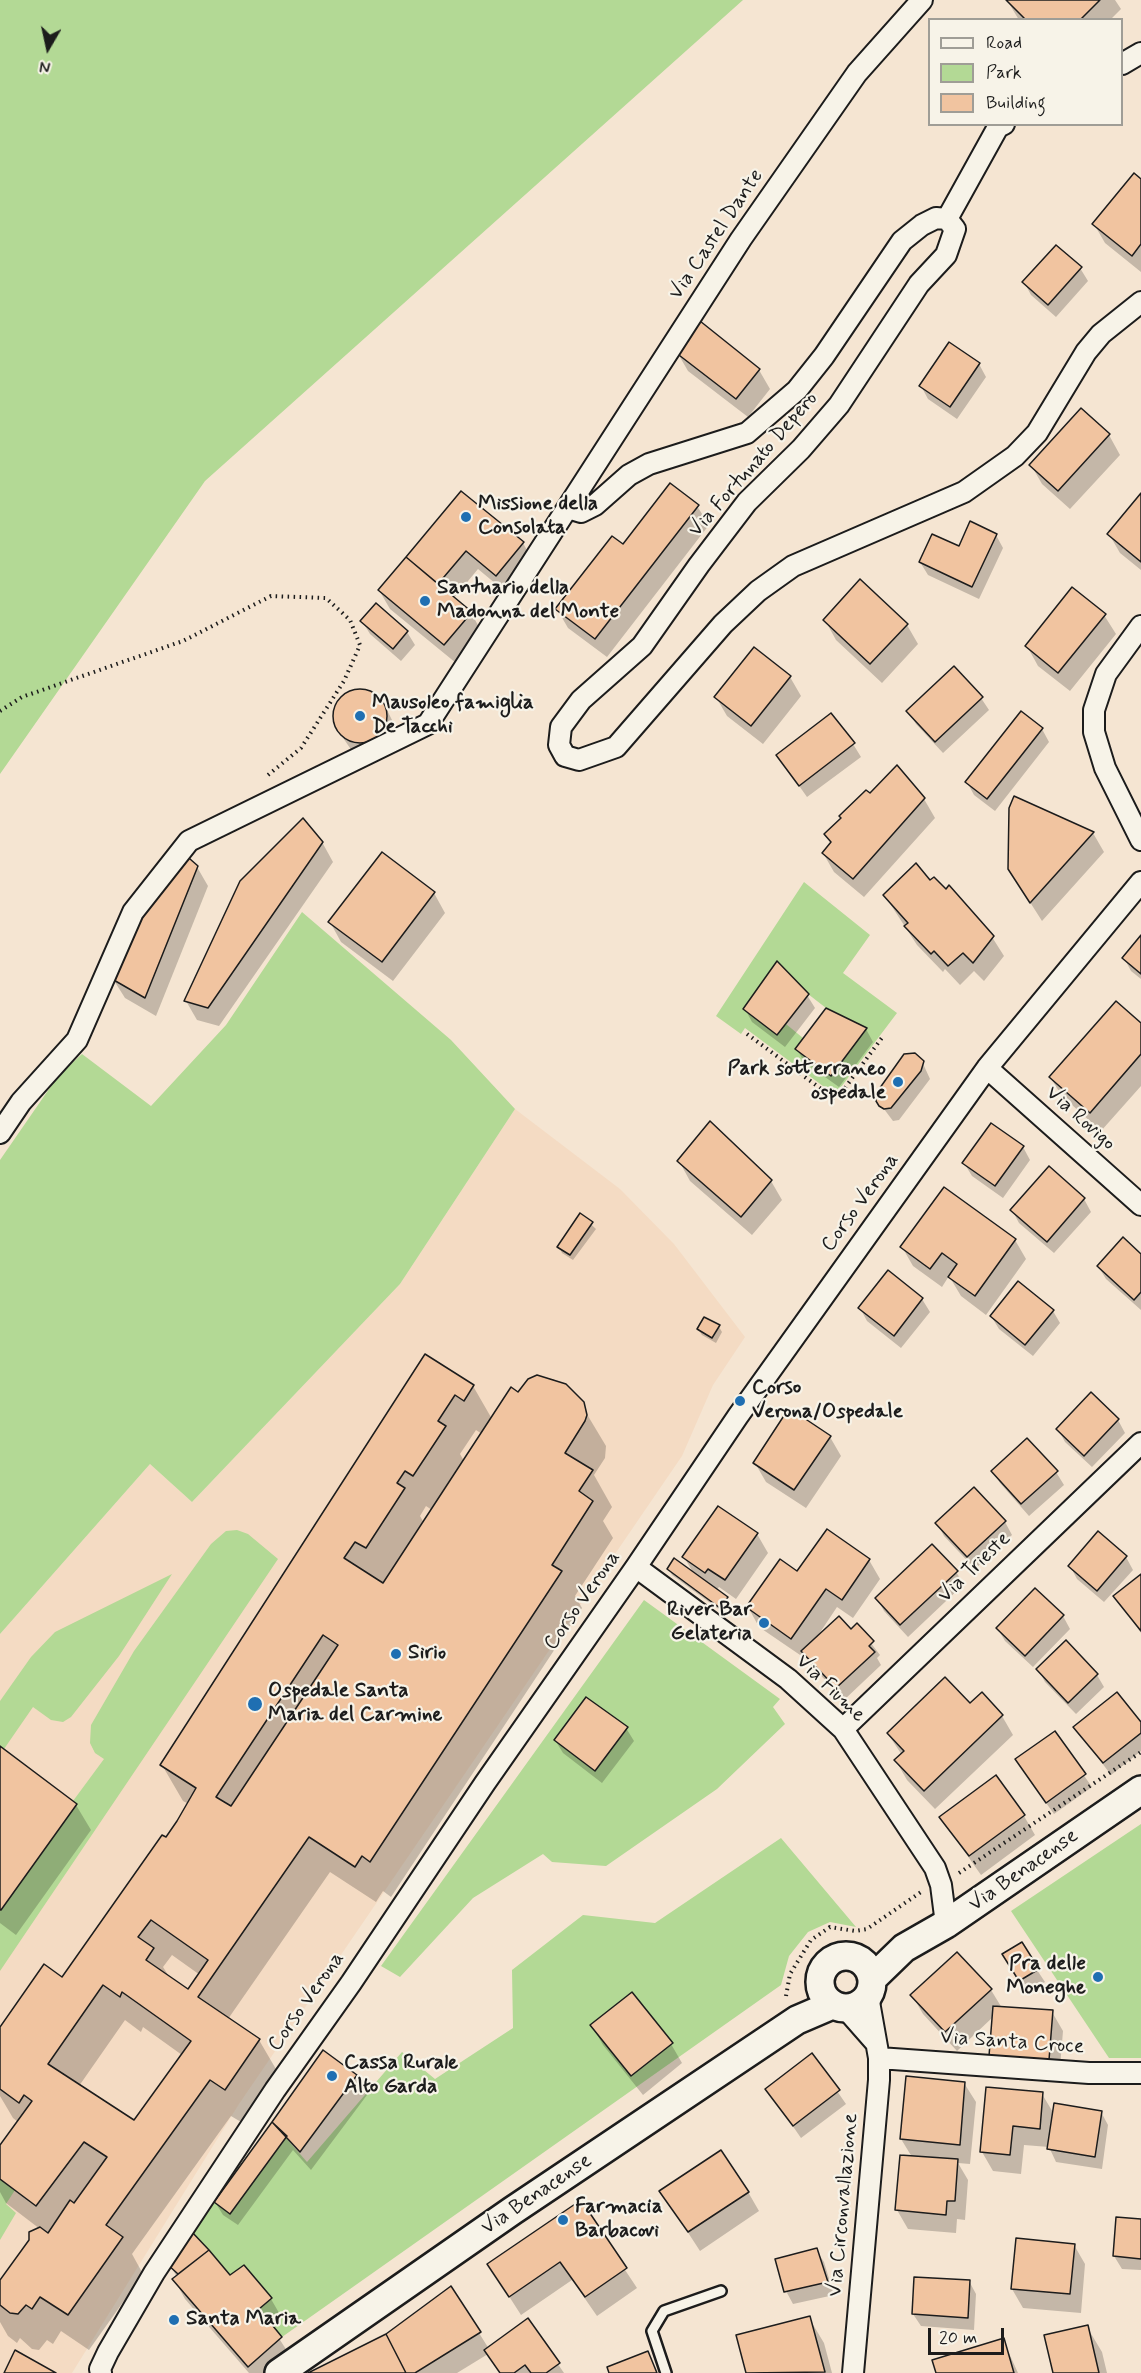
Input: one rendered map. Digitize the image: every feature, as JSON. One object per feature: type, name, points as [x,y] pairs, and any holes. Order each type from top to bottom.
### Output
[{"type":"main road","name":"Via Benacense","points":[[279,2373],[512,2211],[797,2020],[855,1997],[904,1948],[946,1924],[1141,1790]]},
{"type":"main road","name":"Via Benacense","points":[[797,2020],[826,1965],[832,1960],[847,1956],[855,1958],[904,1948]]},
{"type":"main road","points":[[820,1978],[822,1993],[855,1997],[867,1966],[855,1958]]},
{"type":"street","name":"Via Castel Dante","points":[[0,1133],[21,1102],[77,1040],[133,912],[189,840],[428,724],[741,239],[857,73],[922,0]]},
{"type":"street","points":[[1123,63],[1141,53]]},
{"type":"street","points":[[947,219],[1001,126]]},
{"type":"street","name":"Via Fortunato Depero","points":[[568,508],[581,512],[596,505],[629,475],[649,464],[747,433],[771,416],[797,390],[824,356],[902,241],[922,225],[936,218],[947,219],[955,229],[946,255],[919,284],[839,405],[801,449],[747,502],[642,646],[581,700],[561,727],[559,745],[565,756],[579,760],[616,747],[723,624],[758,591],[793,566],[964,492],[1016,456],[1037,433],[1086,352],[1101,334],[1141,302]]},
{"type":"street","points":[[1141,626],[1106,674],[1094,710],[1094,732],[1105,768],[1141,840]]},
{"type":"street","name":"Corso Verona","points":[[101,2373],[100,2369],[108,2352],[154,2273],[275,2090],[738,1416],[987,1068],[1141,882]]},
{"type":"street","name":"Via Rovigo","points":[[987,1068],[1141,1205]]},
{"type":"street","name":"Via Trieste","points":[[843,1729],[1141,1443]]},
{"type":"street","name":"Via Fiume","points":[[636,1567],[788,1679],[843,1729],[935,1868],[941,1885],[946,1924]]},
{"type":"street","points":[[855,1997],[877,2050]]},
{"type":"street","name":"Via Santa Croce","points":[[877,2050],[1089,2073],[1141,2073]]},
{"type":"street","name":"Via Circonvallazione","points":[[853,2373],[877,2050]]},
{"type":"lane","points":[[666,2373],[652,2331],[664,2311],[721,2290]]},
{"type":"path","points":[[0,711],[22,697],[183,641],[271,596],[326,598],[350,620],[360,645],[344,681],[301,748],[266,777]]},
{"type":"path","points":[[747,1034],[836,1100],[884,1035]]},
{"type":"shaded area","name":"Ospedale Santa Maria del Carmine","points":[[515,1109],[620,1189],[674,1244],[745,1337],[713,1385],[682,1456],[239,2104],[72,2373],[0,2373],[0,1634],[150,1464],[192,1502],[400,1284]]},
{"type":"green space","points":[[0,0],[743,0],[205,481],[0,774]]},
{"type":"green space","points":[[804,882],[870,935],[843,973],[897,1013],[835,1095],[745,1028],[741,1034],[716,1016]],"holes":[[[808,994],[826,1008],[866,1028],[831,1076],[795,1049],[803,1038],[786,1024],[777,1035],[743,1009]]]},
{"type":"green space","points":[[302,912],[451,1040],[515,1109],[400,1284],[192,1502],[150,1464],[0,1634],[0,1160],[58,1076],[82,1054],[151,1106],[226,1025]]},
{"type":"green space","points":[[237,1530],[248,1534],[278,1559],[0,1971],[0,1911],[77,1804],[73,1801],[104,1759],[95,1753],[90,1743],[91,1725],[134,1651],[211,1544],[226,1531]]},
{"type":"green space","points":[[172,1574],[119,1656],[71,1717],[63,1722],[51,1720],[33,1707],[4,1749],[0,1746],[0,1701],[31,1657],[55,1632]]},
{"type":"green space","points":[[644,1600],[780,1699],[773,1707],[785,1724],[717,1789],[606,1866],[552,1862],[543,1854],[473,1898],[400,1977],[381,1966]]},
{"type":"green space","name":"Pra delle Moneghe","points":[[1141,1824],[1141,2058],[1109,2058],[1011,1911]]},
{"type":"green space","points":[[781,1838],[856,1927],[830,1922],[808,1932],[789,1956],[781,1985],[282,2337],[259,2309],[272,2298],[244,2266],[230,2275],[191,2231],[272,2122],[307,2162],[402,2052],[435,2079],[513,2028],[512,1970],[583,1915],[655,1923]]},
{"type":"green space","points":[[0,2179],[15,2190],[6,2204],[16,2213],[0,2240]]},
{"type":"building","points":[[1006,0],[1100,0],[1082,18],[1024,18]]},
{"type":"building","points":[[1134,173],[1141,179],[1141,244],[1132,256],[1092,224]]},
{"type":"building","points":[[1056,245],[1082,267],[1048,305],[1022,282]]},
{"type":"building","points":[[700,321],[760,369],[736,399],[675,352]]},
{"type":"building","points":[[949,342],[980,363],[950,407],[919,386]]},
{"type":"building","points":[[1081,408],[1110,434],[1058,491],[1029,465]]},
{"type":"building","points":[[670,483],[699,505],[595,639],[555,609],[612,536],[623,544]]},
{"type":"building","name":"Missione della Consolata","points":[[461,491],[524,542],[496,576],[466,551],[438,584],[406,557]]},
{"type":"building","points":[[1141,493],[1141,562],[1107,534]]},
{"type":"building","points":[[970,521],[997,534],[972,587],[919,562],[932,534],[959,546]]},
{"type":"building","name":"Santuario della Madonna del Monte","points":[[406,557],[472,612],[444,645],[378,590]]},
{"type":"building","points":[[860,579],[908,624],[870,664],[823,620]]},
{"type":"building","points":[[1072,587],[1106,614],[1058,673],[1025,646]]},
{"type":"building","points":[[376,603],[408,631],[393,649],[360,621]]},
{"type":"building","points":[[754,647],[791,676],[751,726],[714,697]]},
{"type":"building","points":[[954,666],[983,697],[935,742],[906,711]]},
{"type":"building","name":"Mausoleo famiglia De Tacchi","points":[[355,689],[365,689],[375,693],[383,701],[387,716],[383,731],[375,739],[365,743],[355,743],[345,739],[337,731],[333,721],[333,711],[337,701],[345,693]]},
{"type":"building","points":[[1021,711],[1043,728],[987,799],[965,782]]},
{"type":"building","points":[[831,713],[855,743],[799,786],[776,755]]},
{"type":"building","points":[[897,765],[925,798],[853,879],[822,853],[831,842],[824,834],[866,790],[870,793]]},
{"type":"building","points":[[1014,796],[1094,832],[1030,903],[1008,869],[1009,808]]},
{"type":"building","points":[[303,818],[323,842],[208,1008],[184,1001],[240,881]]},
{"type":"building","points":[[182,852],[198,866],[145,998],[112,979],[135,913]]},
{"type":"building","points":[[382,852],[435,892],[382,962],[328,922]]},
{"type":"building","points":[[916,863],[930,880],[934,877],[946,889],[949,885],[994,936],[973,963],[963,953],[948,966],[934,951],[931,954],[904,926],[908,923],[883,895]]},
{"type":"building","points":[[1141,935],[1141,974],[1122,958]]},
{"type":"building","points":[[777,961],[809,994],[777,1035],[743,1009]]},
{"type":"building","points":[[1116,1001],[1141,1023],[1141,1054],[1090,1113],[1049,1077]]},
{"type":"building","points":[[826,1008],[867,1028],[831,1076],[795,1049]]},
{"type":"building","name":"Park sotterraneo ospedale","points":[[915,1053],[924,1061],[921,1071],[891,1108],[884,1109],[879,1106],[876,1101],[877,1092],[904,1054]]},
{"type":"building","points":[[710,1121],[772,1180],[741,1217],[677,1161]]},
{"type":"building","points":[[991,1123],[1024,1146],[995,1186],[962,1163]]},
{"type":"building","points":[[1049,1166],[1085,1198],[1047,1242],[1010,1210]]},
{"type":"building","points":[[944,1187],[1016,1239],[975,1296],[948,1277],[957,1264],[942,1253],[930,1269],[900,1247]]},
{"type":"building","points":[[580,1213],[593,1222],[570,1255],[557,1247]]},
{"type":"building","points":[[1123,1237],[1141,1254],[1141,1292],[1134,1300],[1097,1266]]},
{"type":"building","points":[[888,1270],[923,1298],[894,1336],[858,1308]]},
{"type":"building","points":[[1018,1281],[1054,1310],[1025,1345],[990,1316]]},
{"type":"building","points":[[704,1317],[720,1325],[712,1338],[697,1329]]},
{"type":"building","points":[[425,1354],[474,1385],[464,1401],[455,1395],[438,1421],[446,1426],[413,1476],[405,1471],[397,1483],[405,1488],[366,1548],[355,1542],[344,1558],[383,1583],[511,1387],[518,1392],[528,1379],[537,1375],[566,1384],[584,1402],[587,1415],[585,1421],[565,1453],[593,1470],[579,1491],[593,1501],[552,1565],[562,1571],[370,1862],[362,1856],[355,1867],[309,1837],[198,1997],[260,2039],[225,2090],[210,2080],[106,2225],[123,2237],[68,2315],[40,2297],[32,2309],[26,2305],[18,2314],[10,2313],[0,2305],[0,2280],[29,2240],[29,2232],[40,2227],[48,2233],[70,2200],[74,2203],[107,2157],[84,2142],[36,2206],[0,2179],[0,2145],[32,2101],[24,2095],[19,2103],[0,2089],[0,2027],[44,1964],[62,1977],[162,1835],[166,1837],[177,1821],[196,1788],[160,1765]],"holes":[[[323,1635],[338,1645],[231,1806],[216,1797]],[[151,1920],[208,1960],[188,1989],[146,1960],[154,1948],[138,1937]],[[103,1985],[120,1997],[122,1992],[191,2041],[134,2120],[48,2064]]]},
{"type":"building","points":[[1091,1392],[1119,1419],[1084,1456],[1056,1429]]},
{"type":"building","points":[[789,1408],[831,1436],[794,1490],[753,1463]]},
{"type":"building","points":[[1027,1438],[1058,1471],[1021,1504],[991,1471]]},
{"type":"building","points":[[974,1487],[1006,1521],[967,1557],[935,1523]]},
{"type":"building","points":[[718,1506],[758,1533],[725,1580],[708,1569],[705,1573],[682,1557]]},
{"type":"building","points":[[827,1529],[870,1559],[842,1600],[826,1589],[791,1639],[746,1607],[780,1559],[797,1571]]},
{"type":"building","points":[[1098,1531],[1127,1556],[1097,1591],[1068,1566]]},
{"type":"building","points":[[932,1544],[958,1571],[900,1625],[875,1598]]},
{"type":"building","points":[[674,1558],[728,1597],[720,1608],[667,1569]]},
{"type":"building","points":[[1141,1574],[1141,1631],[1113,1596]]},
{"type":"building","points":[[1035,1588],[1064,1615],[1025,1656],[996,1628]]},
{"type":"building","points":[[839,1616],[851,1629],[857,1623],[874,1641],[869,1646],[875,1652],[836,1688],[801,1651]]},
{"type":"building","points":[[1066,1640],[1098,1674],[1068,1703],[1036,1669]]},
{"type":"building","points":[[945,1677],[970,1703],[982,1692],[1003,1715],[924,1791],[894,1760],[904,1751],[887,1733]]},
{"type":"building","points":[[1117,1692],[1141,1722],[1141,1733],[1103,1763],[1073,1727]]},
{"type":"building","points":[[586,1697],[628,1727],[595,1771],[554,1740]]},
{"type":"building","points":[[1055,1731],[1086,1774],[1046,1803],[1015,1759]]},
{"type":"building","points":[[0,1746],[77,1804],[1,1910],[0,1910]]},
{"type":"building","points":[[996,1775],[1025,1815],[969,1856],[939,1817]]},
{"type":"building","points":[[1022,1942],[1039,1969],[1019,1981],[1002,1954]]},
{"type":"building","points":[[957,1952],[992,1989],[945,2032],[910,1995]]},
{"type":"building","points":[[632,1992],[673,2043],[631,2076],[590,2025]]},
{"type":"building","points":[[993,2006],[1053,2010],[1049,2060],[989,2056]]},
{"type":"building","points":[[323,2050],[357,2075],[300,2152],[272,2122]]},
{"type":"building","points":[[812,2053],[840,2090],[793,2126],[765,2089]]},
{"type":"building","points":[[906,2076],[965,2082],[960,2145],[900,2139]]},
{"type":"building","points":[[986,2087],[1043,2092],[1040,2129],[1013,2126],[1010,2155],[980,2152]]},
{"type":"building","points":[[1054,2103],[1102,2111],[1095,2157],[1047,2149]]},
{"type":"building","points":[[272,2122],[287,2136],[230,2214],[214,2202]]},
{"type":"building","points":[[721,2150],[749,2192],[688,2232],[659,2191]]},
{"type":"building","points":[[900,2155],[958,2159],[955,2201],[947,2201],[946,2215],[895,2210]]},
{"type":"building","points":[[581,2200],[627,2268],[585,2297],[560,2262],[509,2297],[487,2264]]},
{"type":"building","points":[[1116,2217],[1141,2219],[1141,2259],[1113,2256]]},
{"type":"building","points":[[191,2231],[209,2250],[178,2274],[167,2264]]},
{"type":"building","points":[[1016,2238],[1075,2244],[1070,2294],[1011,2289]]},
{"type":"building","points":[[817,2248],[828,2282],[784,2292],[775,2259]]},
{"type":"building","points":[[209,2250],[230,2275],[244,2265],[272,2298],[259,2309],[282,2337],[248,2367],[172,2279]]},
{"type":"building","points":[[914,2277],[970,2280],[968,2318],[912,2314]]},
{"type":"building","points":[[451,2286],[481,2332],[415,2373],[406,2373],[386,2334]]},
{"type":"building","points":[[810,2316],[825,2372],[746,2373],[736,2335]]},
{"type":"building","points":[[528,2318],[560,2363],[546,2373],[531,2373],[525,2365],[514,2373],[500,2373],[484,2350]]},
{"type":"building","points":[[1088,2325],[1099,2373],[1053,2373],[1044,2335]]},
{"type":"building","points":[[386,2334],[406,2373],[308,2373]]},
{"type":"building","points":[[1004,2338],[1014,2373],[936,2373],[932,2360]]},
{"type":"building","points":[[15,2350],[56,2373],[4,2373]]},
{"type":"building","points":[[648,2351],[657,2373],[609,2373],[607,2367]]},
{"type":"place","name":"Missione della Consolata","points":[[466,517]]},
{"type":"place","name":"Santuario della Madonna del Monte","points":[[425,601]]},
{"type":"place","name":"Mausoleo famiglia De Tacchi","points":[[360,716]]},
{"type":"place","name":"Park sotterraneo ospedale","points":[[898,1082]]},
{"type":"place","name":"Corso Verona/Ospedale","points":[[740,1401]]},
{"type":"place","name":"River Bar Gelateria","points":[[764,1623]]},
{"type":"place","name":"Sirio","points":[[396,1654]]},
{"type":"place","name":"Ospedale Santa Maria del Carmine","points":[[255,1704]]},
{"type":"place","name":"Pra delle Moneghe","points":[[1098,1977]]},
{"type":"place","name":"Cassa Rurale Alto Garda","points":[[332,2076]]},
{"type":"place","name":"Farmacia Barbacovi","points":[[563,2220]]},
{"type":"place","name":"Santa Maria","points":[[174,2320]]}]
